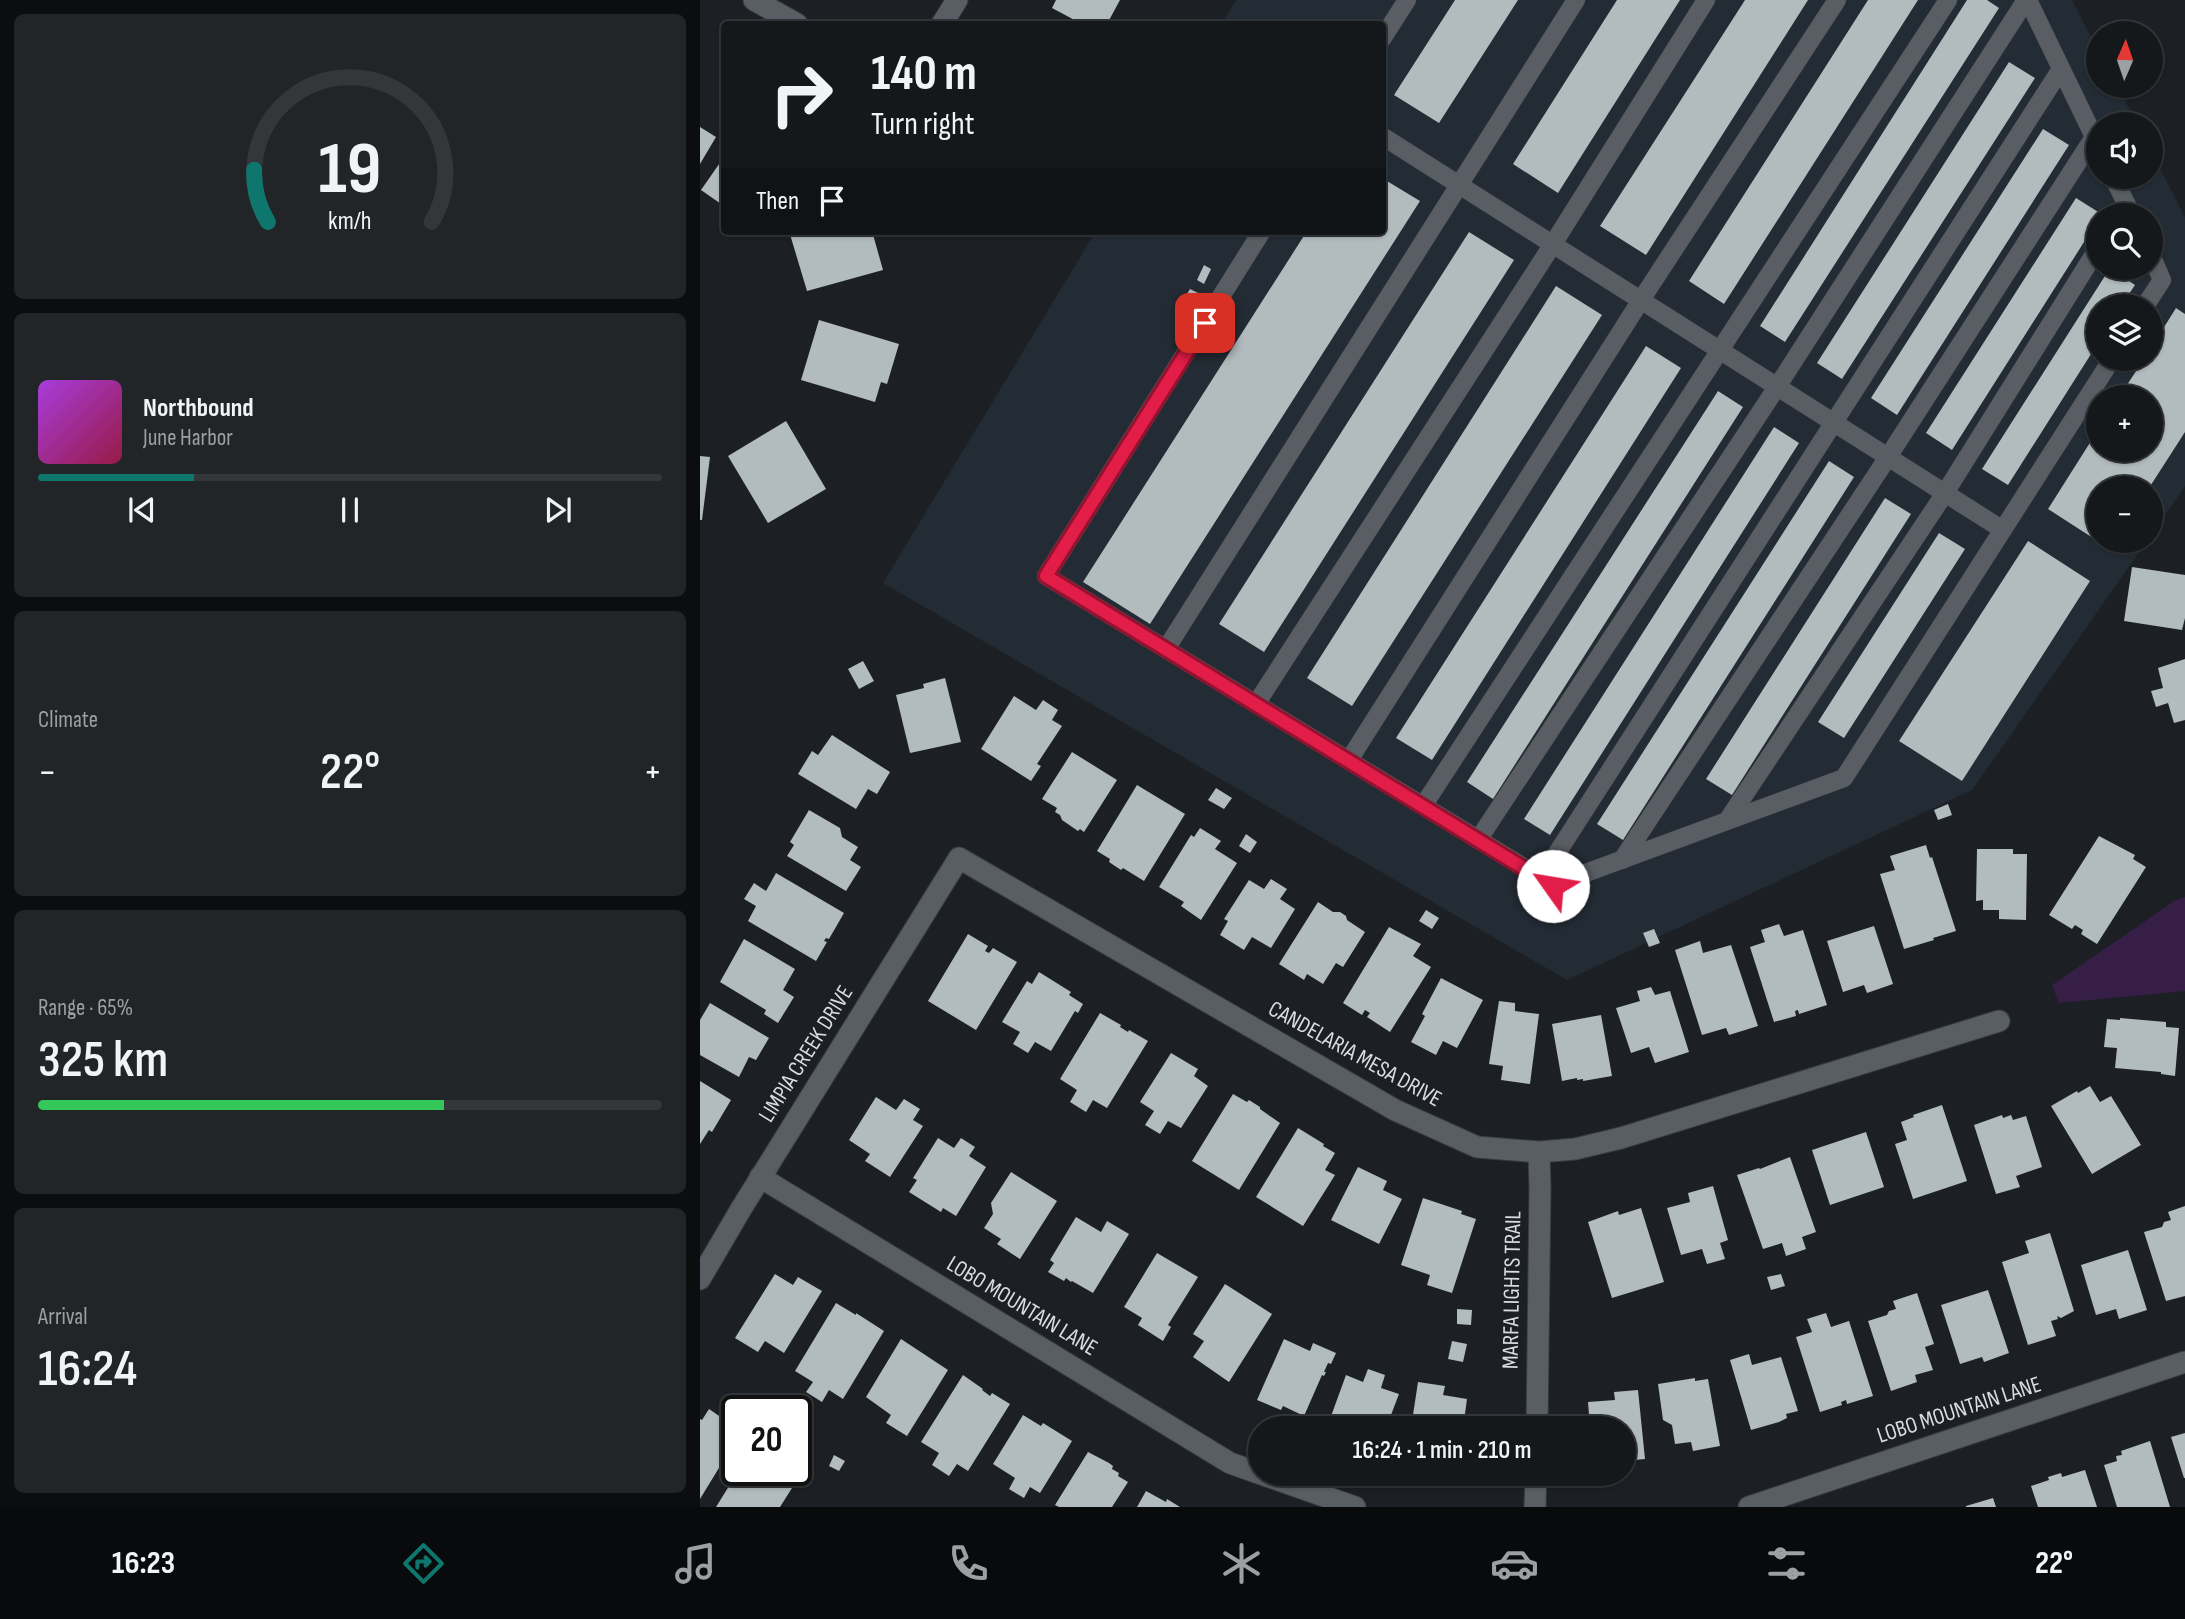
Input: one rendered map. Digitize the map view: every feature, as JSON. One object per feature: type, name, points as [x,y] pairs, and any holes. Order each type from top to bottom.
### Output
[{"type":"street","points":[[754,0],[792,21]]},
{"type":"street","points":[[944,21],[957,0]]},
{"type":"street","name":"CANDELARIA MESA DRIVE","points":[[959,859],[1395,1110],[1477,1147],[1539,1152],[1575,1149],[1660,1127],[1999,1021]]},
{"type":"street","name":"LIMPIA CREEK DRIVE","points":[[700,1279],[760,1177],[959,859]]},
{"type":"street","name":"MARFA LIGHTS TRAIL","points":[[1536,1416],[1539,1152]]},
{"type":"street","name":"LOBO MOUNTAIN LANE","points":[[760,1177],[1230,1463],[1355,1507]]},
{"type":"street","name":"LOBO MOUNTAIN LANE","points":[[1749,1507],[2185,1362]]},
{"type":"street","points":[[1535,1507],[1536,1486]]},
{"type":"lane","points":[[1386,33],[1407,0]]},
{"type":"lane","points":[[1166,649],[1576,0]]},
{"type":"lane","points":[[1256,704],[1553,244],[1706,0]]},
{"type":"lane","points":[[1349,761],[1642,300],[1837,0]]},
{"type":"lane","points":[[1423,806],[1948,0]]},
{"type":"lane","points":[[2027,0],[2086,120]]},
{"type":"lane","points":[[1478,840],[1777,387],[2027,0]]},
{"type":"lane","points":[[1541,878],[2061,69]]},
{"type":"lane","points":[[1386,139],[2003,530]]},
{"type":"lane","points":[[1622,860],[2086,156]]},
{"type":"lane","points":[[1259,235],[1046,576],[1553,886],[1844,778],[2104,371]]},
{"type":"lane","points":[[1727,821],[1945,494],[2086,267]]},
{"type":"shaded area","points":[[1236,0],[2072,0],[2086,27],[2086,98],[2123,98],[2131,112],[2086,112],[2086,189],[2163,189],[2163,174],[2185,217],[2185,486],[2163,518],[2163,476],[2086,476],[2086,553],[2139,553],[1972,790],[1567,980],[883,583],[1094,235],[1386,235],[1386,21],[1223,21]]},
{"type":"shaded area","points":[[2185,897],[2185,991],[2059,1003],[2052,985],[2176,900]]},
{"type":"building","points":[[1056,0],[1120,0],[1109,21],[1076,21],[1052,8]]},
{"type":"building","points":[[1455,0],[1518,0],[1439,123],[1394,95]]},
{"type":"building","points":[[1617,0],[1680,0],[1558,193],[1513,164]]},
{"type":"building","points":[[1745,0],[1808,0],[1646,255],[1600,226]]},
{"type":"building","points":[[1868,0],[1918,0],[1724,304],[1689,281]]},
{"type":"building","points":[[1967,0],[1987,0],[1999,8],[1785,342],[1760,326]]},
{"type":"building","points":[[2009,62],[2035,78],[1842,379],[1817,363]]},
{"type":"building","points":[[700,127],[716,137],[700,164]]},
{"type":"building","points":[[2043,129],[2069,145],[1897,415],[1871,398]]},
{"type":"building","points":[[721,161],[721,204],[701,190]]},
{"type":"building","points":[[1386,180],[1420,201],[1150,624],[1083,582],[1304,235],[1386,235]]},
{"type":"building","points":[[2076,198],[2086,204],[2086,239],[1952,450],[1926,433]]},
{"type":"building","points":[[1469,232],[1514,260],[1264,652],[1219,624]]},
{"type":"building","points":[[790,235],[873,235],[883,270],[807,291]]},
{"type":"building","points":[[1204,265],[1211,269],[1204,284],[1197,280]]},
{"type":"building","points":[[2102,280],[2128,280],[2135,285],[2129,294],[2093,294]]},
{"type":"building","points":[[1556,286],[1602,315],[1352,706],[1307,678]]},
{"type":"building","points":[[1190,289],[1198,293],[1189,312],[1179,307]]},
{"type":"building","points":[[2086,306],[2086,362],[2008,485],[1982,469]]},
{"type":"building","points":[[2176,308],[2185,314],[2185,432],[2157,476],[2086,476],[2086,534],[2048,509],[2086,449],[2086,462],[2163,462],[2163,385],[2127,385],[2136,371],[2163,371],[2163,329]]},
{"type":"building","points":[[819,320],[899,344],[887,384],[881,382],[875,402],[801,380]]},
{"type":"building","points":[[1646,346],[1681,368],[1432,760],[1396,738]]},
{"type":"building","points":[[1718,391],[1743,407],[1493,799],[1467,782]]},
{"type":"building","points":[[786,421],[826,489],[768,523],[728,456]]},
{"type":"building","points":[[1774,427],[1799,443],[1550,835],[1524,819]]},
{"type":"building","points":[[700,456],[710,457],[702,520],[700,520]]},
{"type":"building","points":[[1829,461],[1854,477],[1623,840],[1597,824]]},
{"type":"building","points":[[1885,498],[1911,514],[1732,795],[1706,779]]},
{"type":"building","points":[[1939,533],[1965,549],[1844,738],[1818,722]]},
{"type":"building","points":[[2028,541],[2090,581],[1962,781],[1899,741]]},
{"type":"building","points":[[2132,567],[2185,575],[2185,618],[2182,630],[2124,621]]},
{"type":"building","points":[[2185,659],[2185,720],[2174,723],[2168,703],[2156,707],[2151,691],[2163,688],[2158,668]]},
{"type":"building","points":[[863,661],[874,681],[859,689],[848,669]]},
{"type":"building","points":[[945,678],[961,742],[910,753],[896,695],[924,688],[923,684]]},
{"type":"building","points":[[1014,696],[1036,710],[1043,700],[1058,710],[1052,720],[1062,726],[1037,764],[1041,766],[1031,781],[981,749]]},
{"type":"building","points":[[832,735],[890,772],[877,794],[868,789],[856,809],[798,774],[812,751],[818,755]]},
{"type":"building","points":[[1072,752],[1117,780],[1084,832],[1062,820],[1055,812],[1057,808],[1042,799]]},
{"type":"building","points":[[1137,785],[1185,814],[1144,881],[1123,868],[1121,870],[1097,851]]},
{"type":"building","points":[[1216,788],[1232,798],[1224,809],[1208,800]]},
{"type":"building","points":[[1948,804],[1952,815],[1938,820],[1934,810]]},
{"type":"building","points":[[809,810],[840,828],[842,837],[858,847],[850,860],[861,867],[846,891],[787,856],[794,845],[790,842]]},
{"type":"building","points":[[1200,828],[1221,841],[1215,849],[1237,863],[1201,920],[1181,906],[1184,902],[1159,887],[1191,835],[1194,837]]},
{"type":"building","points":[[1246,834],[1257,842],[1250,853],[1239,846]]},
{"type":"building","points":[[2099,836],[2135,855],[2133,859],[2146,867],[2097,944],[2081,934],[2083,930],[2075,925],[2072,929],[2049,915]]},
{"type":"building","points":[[1926,845],[1956,931],[1904,949],[1880,874],[1895,870],[1890,856]]},
{"type":"building","points":[[1977,849],[2013,849],[2013,854],[2027,854],[2026,920],[1999,919],[1999,910],[1983,910],[1983,900],[1976,901]]},
{"type":"building","points":[[776,873],[844,913],[829,939],[824,941],[827,942],[816,961],[748,921],[756,906],[744,899],[754,883],[766,891]]},
{"type":"building","points":[[1271,879],[1287,889],[1280,899],[1295,909],[1271,948],[1252,937],[1244,950],[1220,935],[1228,921],[1224,919],[1249,880],[1264,889]]},
{"type":"building","points":[[1318,902],[1333,912],[1340,912],[1365,932],[1343,967],[1336,963],[1323,984],[1307,974],[1304,980],[1279,964]]},
{"type":"building","points":[[1426,910],[1439,918],[1432,929],[1419,921]]},
{"type":"building","points":[[1779,924],[1784,936],[1803,930],[1827,1005],[1799,1014],[1798,1010],[1795,1011],[1796,1016],[1774,1022],[1750,947],[1765,942],[1761,930]]},
{"type":"building","points":[[1874,926],[1893,984],[1867,993],[1864,985],[1843,992],[1827,941]]},
{"type":"building","points":[[1389,927],[1421,944],[1413,956],[1431,967],[1390,1032],[1367,1017],[1370,1013],[1365,1010],[1362,1015],[1343,1003]]},
{"type":"building","points":[[1654,929],[1660,943],[1649,947],[1643,933]]},
{"type":"building","points":[[968,934],[988,946],[985,951],[989,953],[993,948],[1017,962],[976,1030],[928,1001]]},
{"type":"building","points":[[744,939],[795,969],[783,990],[794,997],[778,1023],[764,1014],[766,1010],[720,982]]},
{"type":"building","points":[[1700,941],[1703,953],[1731,945],[1758,1026],[1729,1035],[1726,1028],[1702,1035],[1675,950]]},
{"type":"building","points":[[1039,972],[1071,992],[1069,995],[1083,1004],[1078,1013],[1075,1011],[1051,1051],[1035,1042],[1028,1053],[1013,1044],[1020,1032],[1002,1022],[1027,981],[1032,984]]},
{"type":"building","points":[[1441,978],[1483,1000],[1457,1048],[1443,1041],[1436,1055],[1411,1042]]},
{"type":"building","points":[[1651,987],[1655,995],[1670,991],[1689,1052],[1655,1063],[1649,1047],[1631,1053],[1616,1008],[1640,1001],[1637,991]]},
{"type":"building","points":[[1499,1001],[1515,1003],[1515,1011],[1539,1014],[1530,1084],[1501,1080],[1503,1066],[1489,1064]]},
{"type":"building","points":[[710,1003],[769,1038],[756,1060],[749,1057],[739,1077],[700,1055],[700,1020]]},
{"type":"building","points":[[1100,1013],[1128,1032],[1129,1030],[1148,1041],[1107,1108],[1093,1100],[1086,1112],[1070,1102],[1077,1090],[1060,1079]]},
{"type":"building","points":[[1601,1015],[1612,1076],[1562,1081],[1552,1024]]},
{"type":"building","points":[[2107,1019],[2166,1022],[2166,1027],[2179,1028],[2175,1076],[2161,1072],[2115,1068],[2117,1048],[2104,1047]]},
{"type":"building","points":[[1171,1053],[1198,1069],[1194,1076],[1208,1086],[1181,1128],[1168,1121],[1160,1134],[1145,1125],[1154,1111],[1140,1102]]},
{"type":"building","points":[[700,1081],[731,1100],[712,1132],[709,1130],[700,1144]]},
{"type":"building","points":[[2090,1086],[2100,1102],[2111,1096],[2141,1145],[2092,1174],[2051,1106]]},
{"type":"building","points":[[1233,1094],[1247,1102],[1249,1100],[1280,1123],[1239,1190],[1192,1161]]},
{"type":"building","points":[[876,1097],[896,1110],[904,1099],[920,1109],[913,1120],[923,1126],[890,1177],[865,1161],[870,1154],[849,1140]]},
{"type":"building","points":[[1942,1105],[1967,1181],[1913,1199],[1895,1144],[1907,1140],[1901,1122]]},
{"type":"building","points":[[2002,1115],[2003,1118],[2011,1115],[2013,1120],[2026,1116],[2042,1167],[2016,1176],[2020,1187],[1996,1194],[1974,1125]]},
{"type":"building","points":[[1298,1128],[1335,1153],[1325,1170],[1335,1175],[1303,1226],[1256,1197]]},
{"type":"building","points":[[1866,1132],[1884,1187],[1830,1205],[1812,1150]]},
{"type":"building","points":[[938,1138],[954,1148],[961,1138],[975,1147],[969,1156],[986,1167],[956,1216],[943,1208],[941,1212],[909,1192],[917,1180],[913,1178]]},
{"type":"building","points":[[1790,1157],[1816,1232],[1802,1237],[1806,1249],[1786,1256],[1782,1243],[1763,1249],[1737,1175]]},
{"type":"building","points":[[1358,1167],[1387,1181],[1383,1190],[1402,1199],[1379,1244],[1331,1220]]},
{"type":"building","points":[[1011,1172],[1057,1201],[1020,1259],[997,1244],[1001,1239],[984,1228],[993,1214],[991,1203]]},
{"type":"building","points":[[1713,1186],[1728,1240],[1720,1243],[1725,1259],[1707,1264],[1702,1249],[1681,1255],[1667,1208],[1690,1202],[1688,1193]]},
{"type":"building","points":[[1423,1198],[1462,1211],[1461,1214],[1476,1219],[1452,1293],[1427,1285],[1430,1275],[1401,1265]]},
{"type":"building","points":[[2185,1206],[2185,1296],[2166,1301],[2144,1232],[2162,1227],[2164,1222],[2171,1220],[2168,1212]]},
{"type":"building","points":[[1641,1208],[1664,1282],[1612,1298],[1588,1222],[1618,1211],[1619,1215]]},
{"type":"building","points":[[1076,1217],[1101,1232],[1107,1221],[1129,1234],[1093,1293],[1066,1278],[1064,1281],[1048,1272],[1054,1263],[1050,1260]]},
{"type":"building","points":[[2050,1233],[2074,1311],[2061,1318],[2057,1316],[2058,1319],[2051,1321],[2056,1336],[2028,1345],[2002,1262],[2029,1253],[2025,1241]]},
{"type":"building","points":[[2128,1250],[2147,1310],[2119,1319],[2116,1309],[2096,1315],[2081,1265]]},
{"type":"building","points":[[1157,1253],[1198,1277],[1168,1325],[1171,1327],[1163,1341],[1138,1325],[1142,1318],[1124,1307]]},
{"type":"building","points":[[775,1274],[793,1285],[798,1277],[822,1291],[784,1353],[765,1341],[758,1352],[735,1338]]},
{"type":"building","points":[[1781,1274],[1785,1286],[1771,1290],[1767,1277]]},
{"type":"building","points":[[1225,1284],[1272,1314],[1229,1382],[1193,1357],[1204,1341],[1193,1334]]},
{"type":"building","points":[[1988,1290],[2009,1353],[1984,1362],[1982,1357],[1960,1364],[1941,1305]]},
{"type":"building","points":[[1917,1293],[1934,1344],[1925,1347],[1933,1370],[1915,1375],[1917,1382],[1891,1391],[1868,1321],[1896,1309],[1893,1301]]},
{"type":"building","points":[[836,1303],[884,1331],[843,1399],[829,1390],[822,1402],[806,1392],[813,1382],[795,1371]]},
{"type":"building","points":[[1457,1309],[1472,1310],[1471,1325],[1457,1324]]},
{"type":"building","points":[[1826,1313],[1831,1327],[1849,1321],[1873,1396],[1847,1404],[1846,1400],[1841,1402],[1842,1405],[1820,1412],[1796,1337],[1812,1332],[1807,1319]]},
{"type":"building","points":[[901,1339],[948,1370],[907,1436],[886,1423],[891,1415],[866,1397]]},
{"type":"building","points":[[1284,1339],[1310,1351],[1313,1343],[1336,1353],[1331,1364],[1328,1363],[1304,1416],[1283,1406],[1281,1410],[1257,1400]]},
{"type":"building","points":[[1452,1341],[1467,1344],[1463,1362],[1448,1359]]},
{"type":"building","points":[[1749,1354],[1752,1365],[1781,1357],[1798,1411],[1786,1414],[1787,1418],[1779,1422],[1751,1430],[1730,1360]]},
{"type":"building","points":[[1368,1369],[1385,1375],[1381,1388],[1399,1394],[1391,1416],[1331,1416],[1346,1375],[1363,1382]]},
{"type":"building","points":[[963,1375],[990,1396],[992,1393],[1010,1404],[968,1471],[957,1464],[949,1476],[932,1465],[939,1453],[921,1442]]},
{"type":"building","points":[[1695,1378],[1695,1381],[1708,1379],[1720,1446],[1693,1451],[1691,1442],[1675,1444],[1672,1425],[1663,1420],[1658,1384]]},
{"type":"building","points":[[1418,1382],[1445,1386],[1443,1395],[1467,1399],[1465,1416],[1413,1416]]},
{"type":"building","points":[[1638,1390],[1645,1459],[1636,1460],[1636,1416],[1589,1416],[1588,1402],[1615,1400],[1614,1392]]},
{"type":"building","points":[[709,1409],[721,1417],[721,1465],[700,1499],[700,1419],[702,1420]]},
{"type":"building","points":[[1023,1415],[1041,1426],[1043,1423],[1072,1441],[1040,1493],[1030,1487],[1024,1498],[1009,1489],[1015,1478],[993,1464]]},
{"type":"building","points":[[2185,1433],[2185,1478],[2184,1478],[2171,1437]]},
{"type":"building","points":[[2150,1441],[2170,1507],[2117,1507],[2104,1465],[2117,1461],[2116,1456],[2122,1455],[2121,1451]]},
{"type":"building","points":[[1088,1452],[1113,1466],[1112,1469],[1119,1473],[1118,1476],[1128,1482],[1112,1507],[1055,1505]]},
{"type":"building","points":[[834,1455],[845,1461],[839,1471],[829,1466]]},
{"type":"building","points":[[2085,1470],[2097,1507],[2038,1507],[2031,1486],[2061,1473],[2062,1477]]},
{"type":"building","points":[[729,1486],[793,1486],[780,1507],[716,1507]]},
{"type":"building","points":[[1146,1491],[1166,1502],[1167,1499],[1180,1507],[1137,1507]]},
{"type":"building","points":[[1993,1498],[1996,1507],[1966,1507],[1966,1506]]},
{"type":"route","points":[[1205,323],[1046,576],[1553,886]]}]
